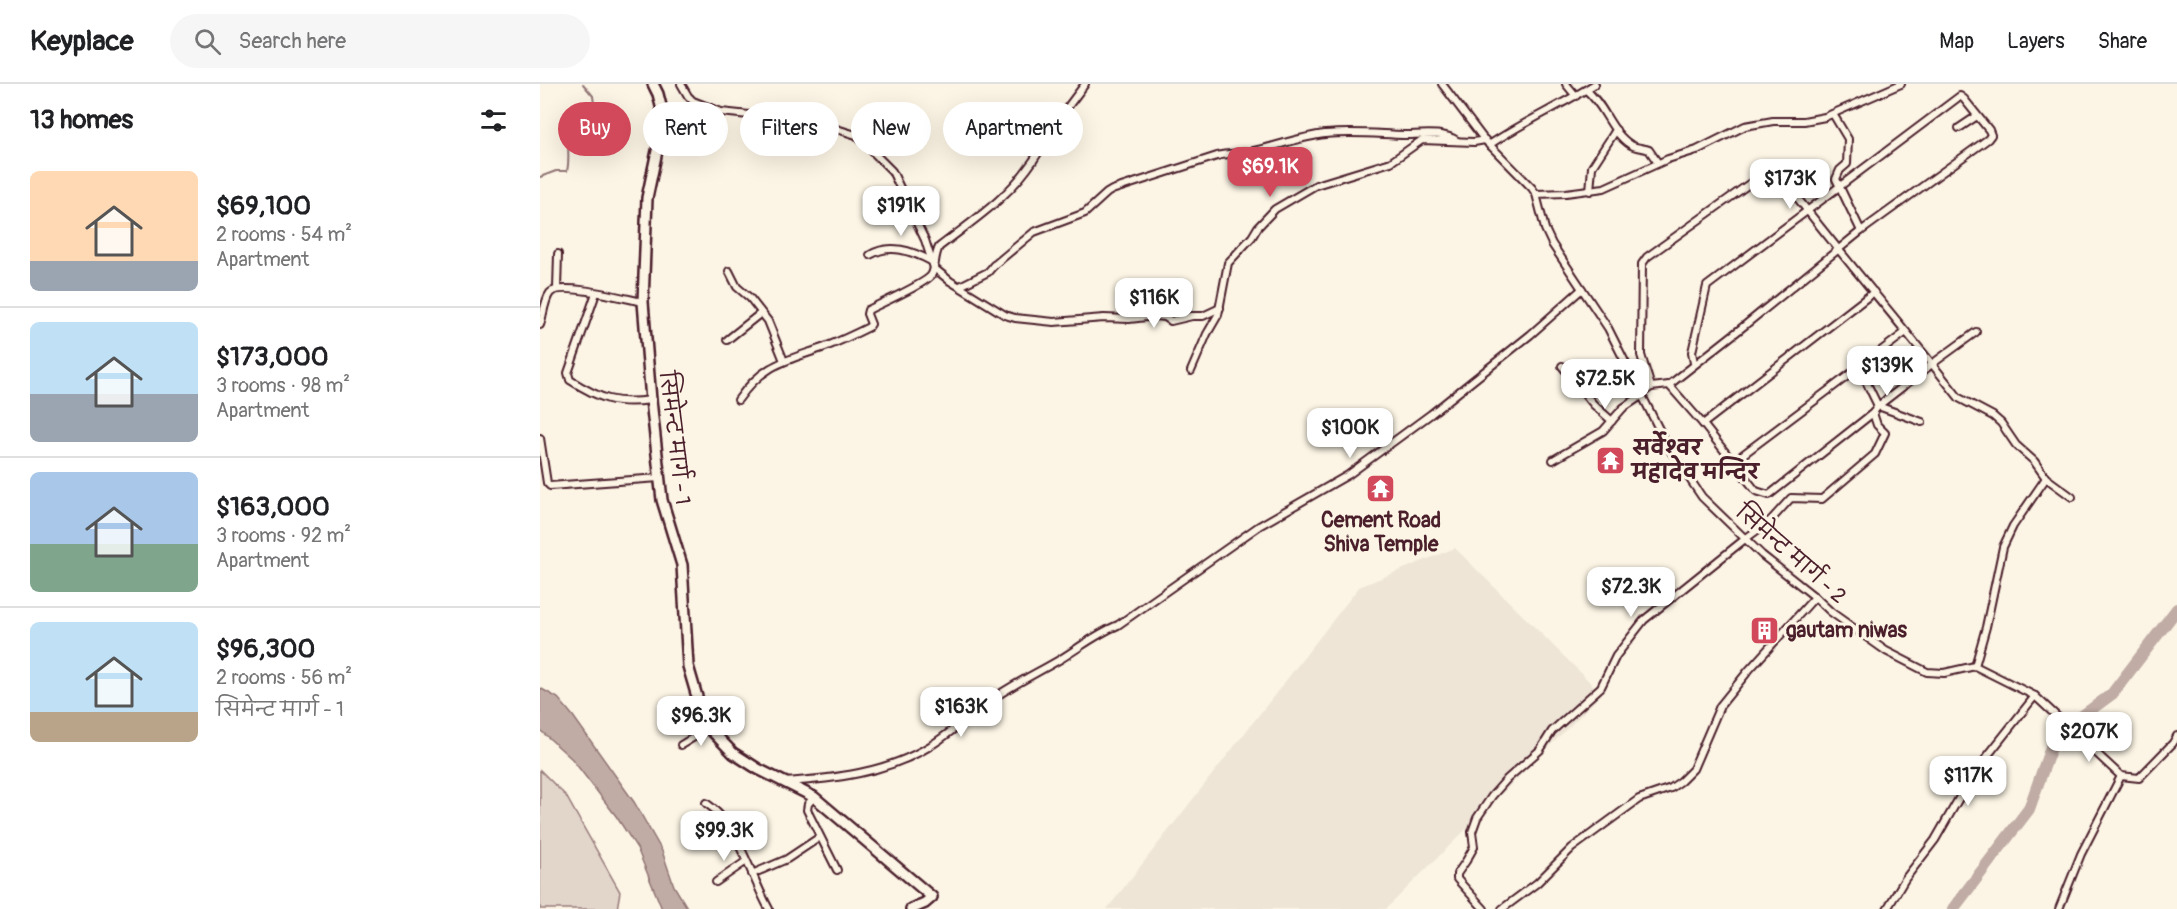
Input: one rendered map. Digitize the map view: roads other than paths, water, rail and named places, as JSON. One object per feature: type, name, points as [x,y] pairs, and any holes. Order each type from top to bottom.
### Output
[{"type":"street","name":"सिमेन्ट मार्ग - 1","points":[[653,84],[664,118],[647,198],[643,302],[662,500],[682,565],[688,666],[709,728],[732,753],[814,797],[932,897],[911,909]]},
{"type":"street","points":[[681,84],[693,101],[721,112],[814,122],[856,135],[892,171],[925,240],[932,265]]},
{"type":"street","points":[[738,400],[751,382],[763,372],[784,361],[827,346],[869,327],[871,324],[867,314],[868,310],[928,279],[934,256],[939,247],[991,209],[1024,173],[1044,144],[1046,136],[1085,84]]},
{"type":"street","name":"सिमेन्ट मार्ग - 2","points":[[1442,84],[1487,142],[1536,194],[1545,229],[1608,328],[1668,447],[1702,497],[1762,555],[1831,612],[1886,651],[1927,672],[1944,674],[1975,666]]},
{"type":"street","points":[[1566,84],[1576,96]]},
{"type":"street","points":[[1191,371],[1218,315],[1228,263],[1275,209],[1316,185],[1391,162],[1422,140],[1487,142],[1540,117],[1595,84]]},
{"type":"street","points":[[1536,194],[1604,188],[1658,163],[1697,150],[1745,126],[1773,121],[1804,121],[1833,114],[1901,84]]},
{"type":"street","points":[[1586,90],[1601,106],[1611,126],[1632,147],[1649,150],[1658,163]]},
{"type":"street","points":[[1553,460],[1603,431],[1630,401],[1651,387],[1669,385],[1861,231],[1988,139],[1991,135],[1989,130],[1960,96],[1707,286],[1692,352],[1694,363]]},
{"type":"street","points":[[1833,114],[1848,140],[1847,164],[1840,170],[1836,179],[1861,231]]},
{"type":"street","points":[[1959,128],[1977,116]]},
{"type":"street","points":[[1590,190],[1592,167],[1616,130]]},
{"type":"street","points":[[960,286],[987,272],[1016,249],[1028,236],[1038,230],[1058,225],[1085,213],[1112,190],[1218,156],[1249,152],[1283,142],[1326,134],[1360,132],[1406,135],[1421,133],[1451,136],[1457,141]]},
{"type":"street","points":[[1651,387],[1641,355],[1642,264],[1647,257],[1770,169],[1779,174],[1959,398],[2001,423],[2016,445],[2034,460],[2046,478],[2072,497]]},
{"type":"street","points":[[870,255],[896,248],[932,265],[1005,315],[1038,322],[1155,316],[1165,317],[1172,321],[1203,316],[1220,308]]},
{"type":"street","points":[[557,289],[558,254]]},
{"type":"street","points":[[729,271],[737,287],[750,298],[768,321],[784,361]]},
{"type":"street","points":[[540,325],[550,294],[557,289],[572,289],[643,302]]},
{"type":"street","points":[[783,782],[851,775],[899,761],[929,747],[986,703],[1099,633],[1118,625],[1259,526],[1348,476],[1431,414],[1530,335],[1582,289]]},
{"type":"street","points":[[1702,424],[1874,292]]},
{"type":"street","points":[[596,293],[568,373],[570,380],[607,400],[630,403],[651,400]]},
{"type":"street","points":[[727,340],[761,313]]},
{"type":"street","points":[[1733,462],[1906,332]]},
{"type":"street","points":[[1669,385],[1756,491],[1768,495],[1873,413],[1878,406],[1976,332]]},
{"type":"street","points":[[1562,366],[1594,405],[1612,421]]},
{"type":"street","points":[[1859,367],[1878,406],[1922,422]]},
{"type":"street","points":[[1484,909],[1457,879],[1456,874],[1474,847],[1472,832],[1477,818],[1492,796],[1507,779],[1540,750],[1552,731],[1601,687],[1616,656],[1644,620],[1745,538],[1771,520],[1791,498],[1822,499],[1875,454],[1885,433],[1877,425],[1873,413]]},
{"type":"street","points":[[540,438],[547,483],[550,486],[659,478]]},
{"type":"street","points":[[2046,478],[2013,526],[2003,547],[1975,666],[2036,696],[2121,776],[2139,777],[2176,738]]},
{"type":"street","points":[[1502,909],[1537,883],[1572,848],[1639,799],[1671,788],[1681,781],[1693,769],[1720,706],[1815,597]]},
{"type":"street","points":[[1887,909],[1905,879],[1935,840],[1962,793],[1989,754],[2036,696]]},
{"type":"street","points":[[681,746],[709,728]]},
{"type":"street","points":[[2059,909],[2081,854],[2121,776]]},
{"type":"street","points":[[814,797],[806,808],[837,870]]},
{"type":"street","points":[[706,803],[714,808],[731,829],[769,909]]},
{"type":"street","points":[[752,874],[801,851],[820,837]]},
{"type":"street","points":[[716,882],[745,862]]},
{"type":"waterway","points":[[540,177],[556,171],[567,171],[570,128],[578,115],[594,104],[593,96],[583,84]]},
{"type":"waterway","points":[[1953,909],[2029,809],[2055,736],[2112,694],[2177,609]]},
{"type":"place","name":"सर्वेश्वर महादेव मन्दिर","points":[[1611,460]]},
{"type":"place","name":"Cement Road Shiva Temple","points":[[1381,489]]},
{"type":"place","name":"gautam niwas","points":[[1765,630]]}]
